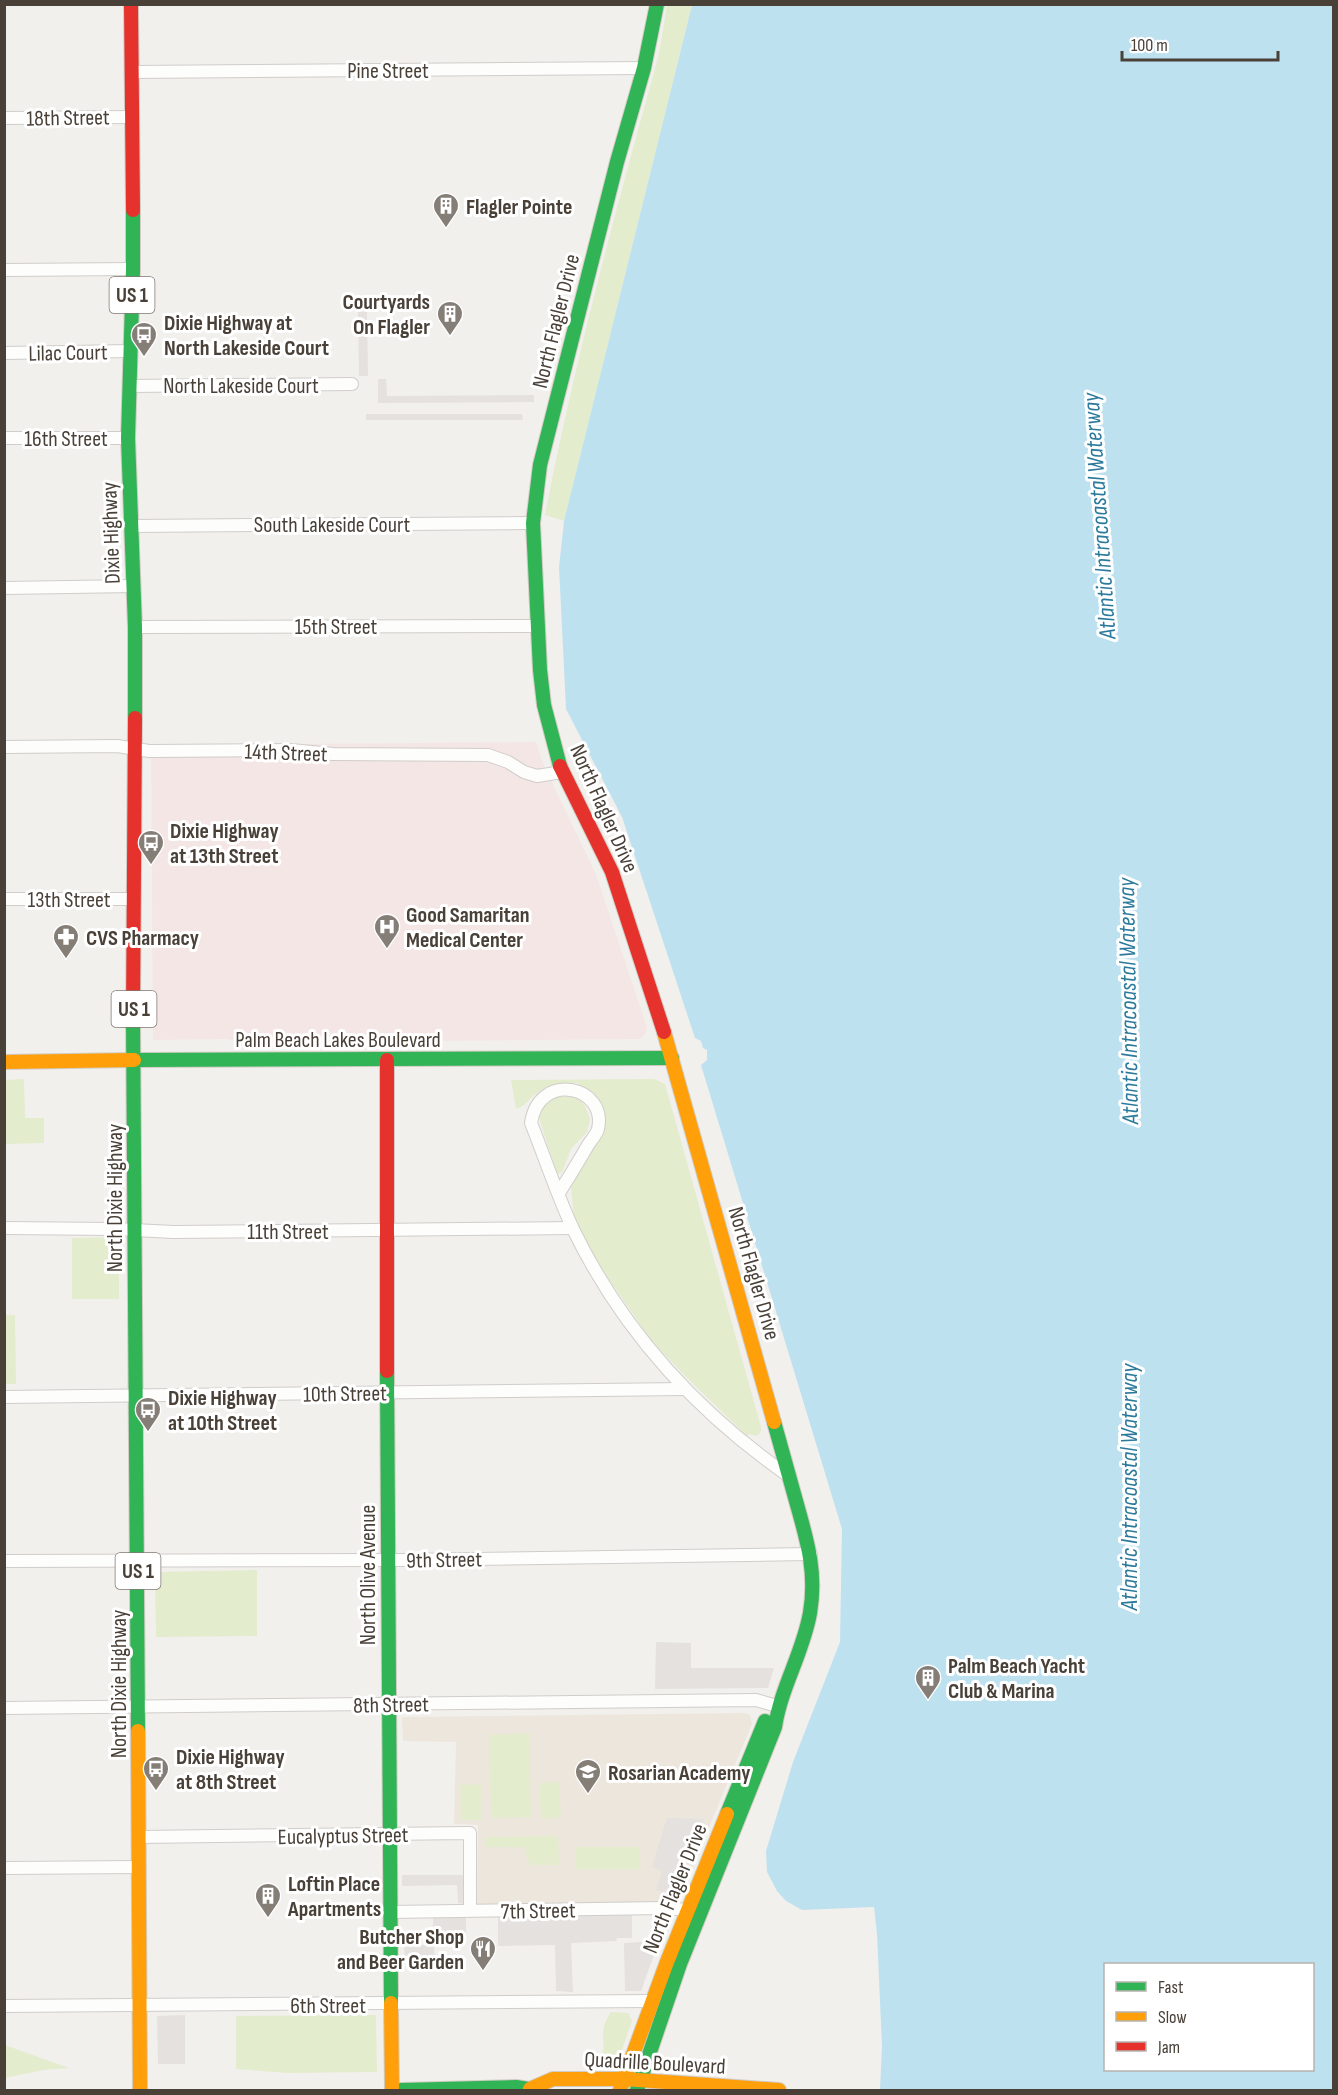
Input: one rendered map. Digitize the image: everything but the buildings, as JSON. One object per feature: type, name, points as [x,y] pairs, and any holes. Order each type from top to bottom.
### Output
[{"type":"street","name":"Dixie Highway","points":[[131,4],[133,269],[128,438],[135,627],[134,1060]]},
{"type":"street","name":"North Flagler Drive","points":[[638,2086],[680,1964],[775,1727],[777,1706],[806,1632],[812,1603],[813,1580],[811,1554],[791,1477],[672,1058],[612,872],[562,772],[544,705],[540,670],[533,523],[540,465],[617,162],[644,68],[657,4]]},
{"type":"street","name":"Pine Street","points":[[132,72],[644,68]]},
{"type":"street","name":"18th Street","points":[[4,118],[132,117]]},
{"type":"street","points":[[4,270],[133,269]]},
{"type":"street","name":"Lilac Court","points":[[4,353],[131,351]]},
{"type":"street","name":"North Lakeside Court","points":[[130,386],[352,384]]},
{"type":"street","name":"16th Street","points":[[4,438],[128,438]]},
{"type":"street","name":"South Lakeside Court","points":[[131,526],[533,523]]},
{"type":"street","points":[[4,588],[134,586]]},
{"type":"street","name":"15th Street","points":[[135,627],[538,626]]},
{"type":"street","name":"14th Street","points":[[4,747],[117,746],[135,750],[488,754],[537,777],[562,772]]},
{"type":"street","name":"13th Street","points":[[4,899],[134,899]]},
{"type":"street","name":"Palm Beach Lakes Boulevard","points":[[4,1062],[672,1058]]},
{"type":"street","name":"North Dixie Highway","points":[[134,1060],[140,2091]]},
{"type":"street","name":"North Olive Avenue","points":[[387,1060],[388,1704],[392,2091]]},
{"type":"street","points":[[559,1192],[598,1129],[598,1115],[590,1100],[585,1095],[570,1089],[554,1090],[542,1098],[534,1109],[531,1123],[572,1228],[629,1322],[659,1360],[685,1389],[735,1435],[791,1477]]},
{"type":"street","name":"11th Street","points":[[4,1228],[136,1231],[572,1228]]},
{"type":"street","name":"10th Street","points":[[4,1397],[685,1389]]},
{"type":"street","name":"9th Street","points":[[4,1561],[388,1560],[811,1554]]},
{"type":"street","name":"8th Street","points":[[4,1708],[756,1700],[777,1706]]},
{"type":"street","name":"North Flagler Drive","points":[[622,2085],[687,1910],[764,1723],[777,1706]]},
{"type":"street","name":"Eucalyptus Street","points":[[139,1837],[470,1833],[470,1911]]},
{"type":"street","points":[[4,1868],[139,1867]]},
{"type":"street","name":"7th Street","points":[[390,1912],[665,1908],[687,1910]]},
{"type":"street","name":"6th Street","points":[[4,2006],[652,2001]]},
{"type":"street","name":"Quadrille Boulevard","points":[[401,2091],[532,2090],[553,2079],[638,2086],[780,2091]]},
{"type":"shaded area","points":[[358,310],[367,310],[368,376],[359,376]]},
{"type":"shaded area","points":[[378,379],[386,379],[387,396],[534,395],[534,402],[378,403]]},
{"type":"shaded area","points":[[366,414],[522,414],[523,420],[366,420]]},
{"type":"shaded area","name":"Good Samaritan Medical Center","points":[[536,742],[544,766],[596,874],[647,1027],[640,1039],[247,1043],[226,1039],[153,1040],[151,745]]},
{"type":"shaded area","points":[[656,1642],[691,1643],[691,1668],[774,1668],[768,1688],[655,1689]]},
{"type":"shaded area","name":"Rosarian Academy","points":[[743,1713],[750,1715],[752,1724],[678,1902],[477,1905],[478,1825],[454,1824],[456,1742],[403,1741],[402,1717]]},
{"type":"shaded area","points":[[667,1818],[704,1819],[676,1893],[656,1891],[662,1871],[652,1867]]},
{"type":"shaded area","points":[[402,1875],[467,1875],[466,1904],[458,1903],[457,1885],[402,1886]]},
{"type":"shaded area","points":[[632,1913],[632,1938],[571,1943],[573,1992],[556,1991],[555,1945],[498,1946],[498,1917]]},
{"type":"shaded area","points":[[466,1916],[466,1943],[433,1944],[433,1917]]},
{"type":"shaded area","points":[[659,1941],[641,1991],[625,1991],[624,1943]]},
{"type":"shaded area","points":[[404,1945],[434,1945],[435,1962],[405,1963]]},
{"type":"shaded area","points":[[185,2015],[185,2064],[158,2064],[157,2016]]},
{"type":"green space","points":[[667,5],[692,5],[564,521],[545,515],[583,341],[659,54]]},
{"type":"green space","points":[[24,1079],[25,1118],[44,1118],[44,1143],[5,1144],[5,1080]]},
{"type":"green space","points":[[654,1079],[665,1084],[761,1427],[761,1432],[757,1436],[749,1434],[747,1436],[651,1340],[606,1275],[574,1219],[571,1187],[602,1132],[602,1107],[578,1083],[571,1083],[553,1085],[543,1089],[516,1109],[511,1080]]},
{"type":"green space","points":[[574,1096],[584,1104],[590,1119],[587,1132],[571,1149],[562,1172],[557,1174],[539,1118],[544,1103],[554,1097]]},
{"type":"green space","points":[[119,1237],[119,1299],[72,1299],[72,1238]]},
{"type":"green space","points":[[4,1315],[15,1315],[16,1384],[5,1384]]},
{"type":"green space","points":[[257,1570],[257,1636],[156,1637],[155,1572]]},
{"type":"green space","points":[[529,1733],[531,1817],[491,1818],[489,1735]]},
{"type":"green space","points":[[559,1782],[561,1817],[541,1819],[539,1783]]},
{"type":"green space","points":[[481,1784],[481,1820],[461,1820],[460,1785]]},
{"type":"green space","points":[[558,1836],[559,1865],[530,1865],[524,1847],[486,1847],[486,1837]]},
{"type":"green space","points":[[575,1847],[639,1847],[639,1869],[575,1869]]},
{"type":"green space","points":[[611,2012],[628,2013],[632,2021],[621,2053],[615,2056],[611,2065],[599,2065],[603,2051],[604,2027]]},
{"type":"green space","points":[[376,2015],[377,2072],[288,2073],[236,2069],[236,2016]]},
{"type":"green space","points":[[5,2045],[69,2068],[43,2070],[5,2078]]},
{"type":"water","name":"Atlantic Intracoastal Waterway","points":[[692,5],[1333,5],[1333,2090],[880,2090],[882,2046],[874,1907],[802,1910],[786,1901],[777,1891],[767,1872],[766,1851],[793,1762],[840,1642],[842,1529],[701,1065],[707,1060],[707,1050],[703,1048],[701,1041],[695,1038],[622,817],[566,709],[559,567],[564,521]]},
{"type":"traffic: fast","points":[[560,766],[544,705],[540,670],[533,523],[540,465],[617,162],[644,68],[657,4]]},
{"type":"traffic: fast","points":[[133,210],[128,438],[135,627],[135,718]]},
{"type":"traffic: fast","points":[[133,1017],[138,1731]]},
{"type":"traffic: fast","points":[[134,1060],[672,1058]]},
{"type":"traffic: fast","points":[[387,1371],[391,2003]]},
{"type":"traffic: fast","points":[[637,2090],[680,1964],[775,1727],[782,1698],[807,1628],[812,1598],[810,1556],[774,1422]]},
{"type":"traffic: fast","points":[[727,1814],[765,1721]]},
{"type":"traffic: fast","points":[[401,2090],[516,2087],[535,2090]]},
{"type":"traffic: slow","points":[[664,1032],[774,1422]]},
{"type":"traffic: slow","points":[[4,1062],[134,1060]]},
{"type":"traffic: slow","points":[[138,1731],[140,2090]]},
{"type":"traffic: slow","points":[[620,2090],[667,1962],[727,1814]]},
{"type":"traffic: slow","points":[[391,2003],[392,2090]]},
{"type":"traffic: slow","points":[[530,2089],[553,2079],[624,2079],[779,2090]]},
{"type":"traffic: jam","points":[[131,4],[133,210]]},
{"type":"traffic: jam","points":[[133,1017],[135,718]]},
{"type":"traffic: jam","points":[[560,766],[612,872],[664,1032]]},
{"type":"traffic: jam","points":[[387,1060],[387,1371]]},
{"type":"place","name":"Flagler Pointe","points":[[446,229]]},
{"type":"place","name":"Courtyards On Flagler","points":[[450,337]]},
{"type":"place","name":"Dixie Highway at North Lakeside Court","points":[[144,358]]},
{"type":"place","name":"Dixie Highway at 13th Street","points":[[151,866]]},
{"type":"place","name":"Good Samaritan Medical Center","points":[[387,950]]},
{"type":"place","name":"CVS Pharmacy","points":[[66,960]]},
{"type":"place","name":"Dixie Highway at 10th Street","points":[[148,1433]]},
{"type":"place","name":"Palm Beach Yacht Club & Marina","points":[[928,1701]]},
{"type":"place","name":"Dixie Highway at 8th Street","points":[[156,1792]]},
{"type":"place","name":"Rosarian Academy","points":[[588,1795]]},
{"type":"place","name":"Loftin Place Apartments","points":[[268,1919]]},
{"type":"place","name":"Butcher Shop and Beer Garden","points":[[483,1972]]}]
